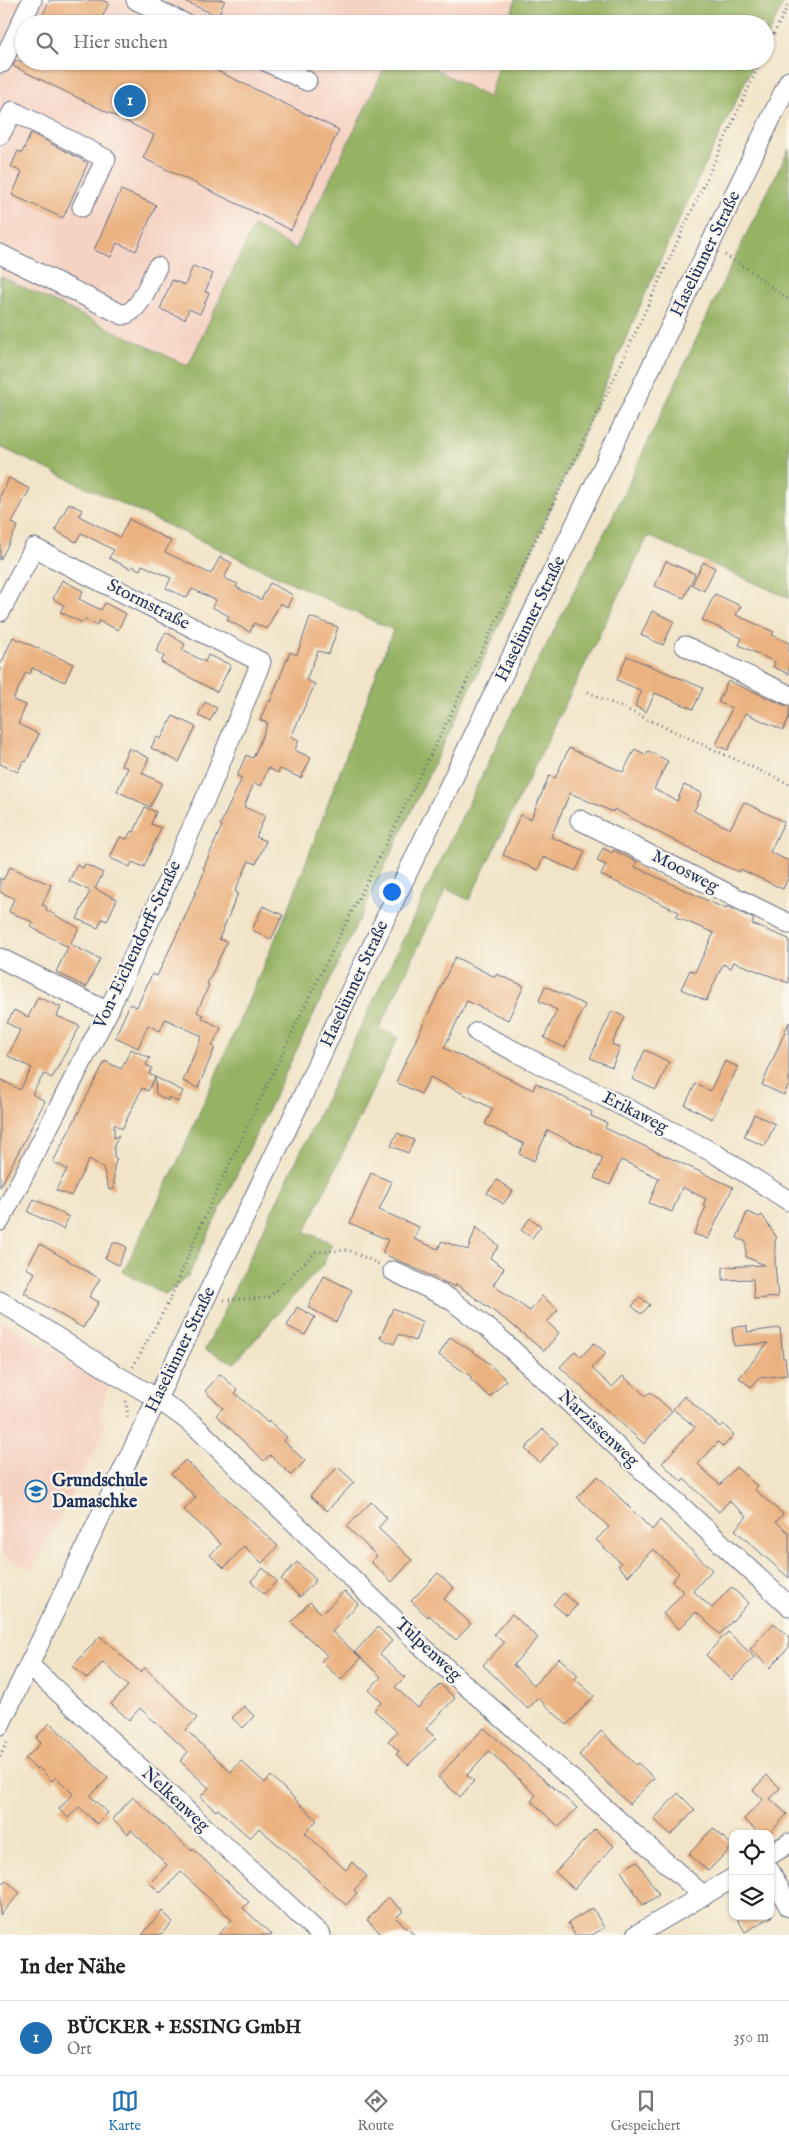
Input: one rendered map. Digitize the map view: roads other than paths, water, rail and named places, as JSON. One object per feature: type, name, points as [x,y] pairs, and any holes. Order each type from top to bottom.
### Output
[{"type":"street","points":[[25,15],[32,0]]},
{"type":"street","points":[[136,0],[167,15]]},
{"type":"street","points":[[0,63],[2,63],[15,36]]},
{"type":"street","points":[[283,70],[306,81]]},
{"type":"street","name":"Haselünner Straße","points":[[0,1725],[298,1106],[349,994],[789,81]]},
{"type":"street","points":[[0,134],[13,111],[106,159],[82,208]]},
{"type":"street","points":[[0,254],[122,314],[130,313],[135,308],[157,267]]},
{"type":"street","name":"Stormstraße","points":[[0,612],[34,548],[261,662]]},
{"type":"street","points":[[685,646],[789,695]]},
{"type":"street","name":"Von-Eichendorff-Straße","points":[[0,1221],[108,1012],[211,786],[261,662]]},
{"type":"street","name":"Moosweg","points":[[580,820],[789,924]]},
{"type":"street","points":[[0,958],[108,1012]]},
{"type":"street","name":"Erikaweg","points":[[477,1032],[714,1153],[789,1201]]},
{"type":"street","name":"Narzissenweg","points":[[393,1270],[450,1299],[494,1333],[789,1606]]},
{"type":"street","name":"Tulpenweg","points":[[0,1301],[118,1376],[158,1399],[194,1426],[429,1653],[704,1896]]},
{"type":"street","name":"Nelkenweg","points":[[29,1665],[322,1935]]},
{"type":"street","points":[[774,1853],[789,1844]]},
{"type":"street","points":[[772,1875],[789,1906]]},
{"type":"street","points":[[636,1935],[729,1880]]},
{"type":"place","name":"BÜCKER + ESSING GmbH","points":[[130,101]]},
{"type":"place","name":"Grundschule Damaschke","points":[[36,1491]]}]
